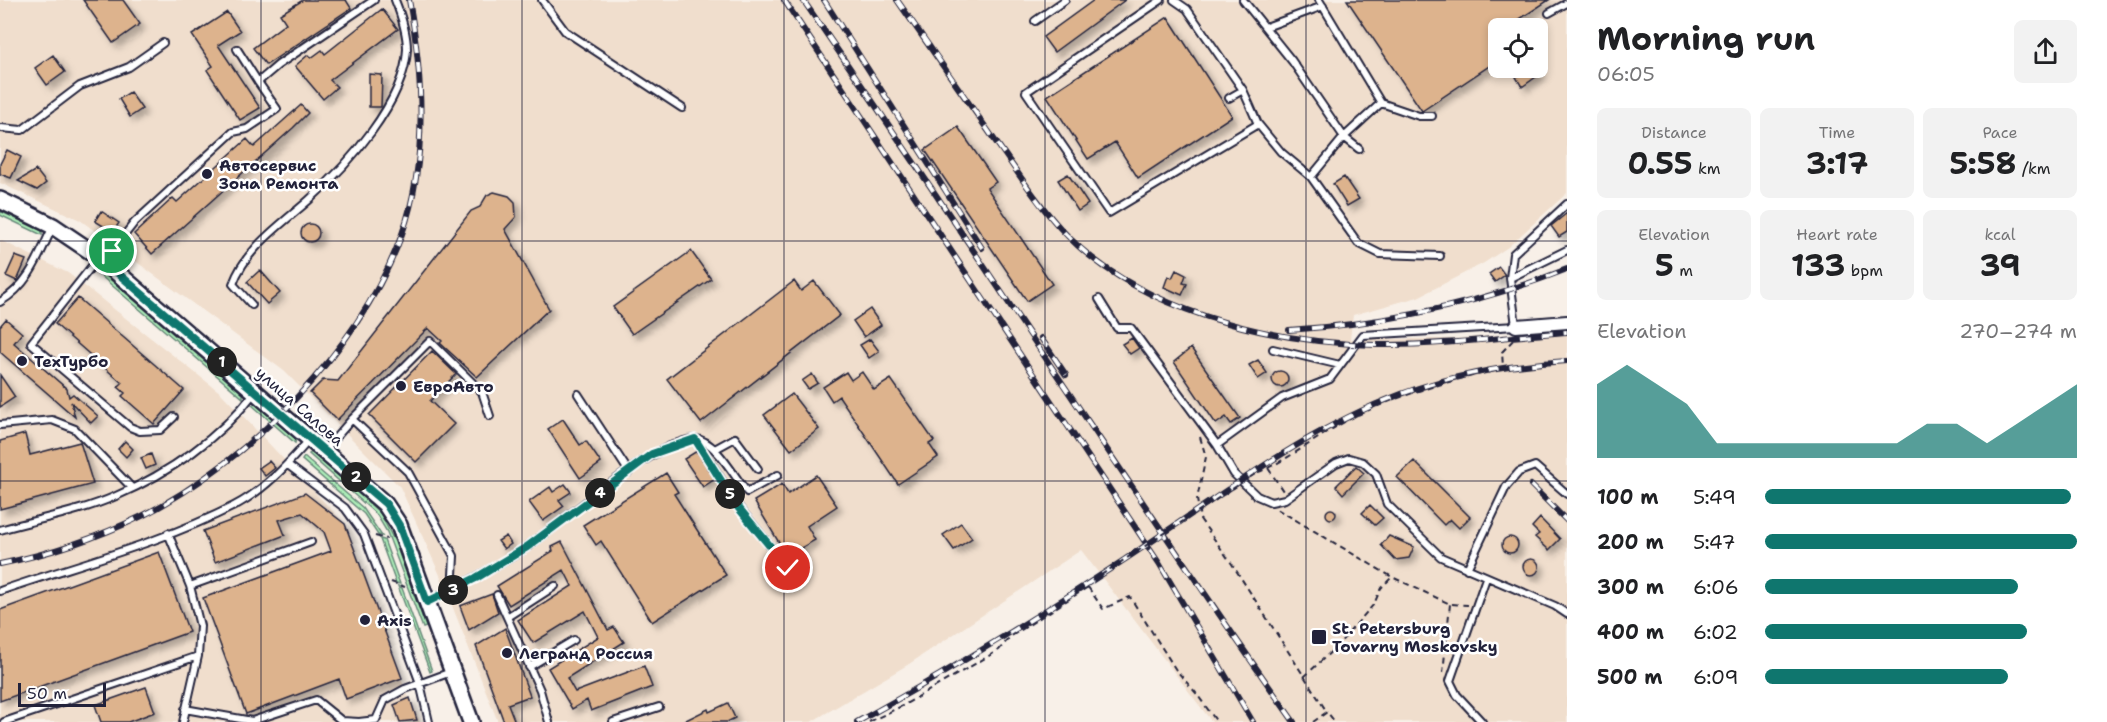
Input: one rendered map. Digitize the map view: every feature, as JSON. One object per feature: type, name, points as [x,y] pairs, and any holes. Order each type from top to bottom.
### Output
[{"type":"street","name":"улица Салова","points":[[0,200],[53,226],[99,257],[376,494],[391,511],[399,525],[471,722]]},
{"type":"street","points":[[1516,326],[1567,322]]},
{"type":"lane","points":[[258,82],[278,64],[374,0]]},
{"type":"lane","points":[[252,305],[234,284],[239,268],[254,250],[355,155],[394,92],[404,67],[407,48],[405,31],[395,0]]},
{"type":"lane","points":[[542,0],[565,31],[682,108]]},
{"type":"lane","points":[[1035,21],[1065,0]]},
{"type":"lane","points":[[1161,0],[1026,92],[1109,213],[1258,124]]},
{"type":"lane","points":[[1174,0],[1187,9],[1243,90],[1258,124],[1281,152],[1311,177],[1358,243],[1380,254],[1440,256]]},
{"type":"lane","points":[[1243,0],[1266,27],[1344,137],[1359,150]]},
{"type":"lane","points":[[1266,27],[1321,3],[1381,103],[1419,116],[1432,116]]},
{"type":"lane","points":[[1549,13],[1567,3]]},
{"type":"lane","points":[[0,130],[22,130],[80,86],[129,67],[163,43]]},
{"type":"lane","points":[[174,417],[160,430],[140,431],[130,427],[31,343],[99,257],[112,251],[134,223],[233,132],[247,129],[277,109],[237,50]]},
{"type":"lane","points":[[1229,98],[1243,90]]},
{"type":"lane","points":[[1311,177],[1344,137],[1381,103]]},
{"type":"lane","points":[[1216,445],[1282,398],[1330,379],[1363,335],[1516,326],[1510,278],[1513,254],[1567,204]]},
{"type":"lane","points":[[0,302],[17,292],[25,281],[53,226]]},
{"type":"lane","points":[[1510,278],[1567,249]]},
{"type":"lane","points":[[1099,299],[1117,328],[1131,328],[1216,445],[1234,474],[1257,496],[1271,502],[1285,499],[1336,463],[1349,458],[1363,462],[1376,474],[1387,504],[1396,515],[1441,557],[1555,606],[1567,614]]},
{"type":"lane","points":[[324,451],[352,419],[430,341],[482,392],[490,416]]},
{"type":"lane","points":[[1273,349],[1341,365]]},
{"type":"lane","points":[[0,530],[114,497],[132,488],[200,448],[228,424],[255,391]]},
{"type":"lane","points":[[578,394],[629,472]]},
{"type":"lane","points":[[352,419],[408,472],[454,556],[453,575],[458,587]]},
{"type":"lane","points":[[0,425],[52,420],[75,429],[132,488]]},
{"type":"lane","points":[[0,591],[168,533],[236,505],[288,465],[310,438]]},
{"type":"lane","points":[[715,449],[735,438],[758,469]]},
{"type":"lane","points":[[695,439],[737,506],[788,568]]},
{"type":"lane","points":[[427,602],[527,547],[652,454],[695,439],[711,444],[747,492],[778,475]]},
{"type":"lane","points":[[288,465],[345,508],[364,534],[420,683],[429,722]]},
{"type":"lane","points":[[1467,569],[1506,487],[1519,472],[1535,466],[1567,494]]},
{"type":"lane","points":[[168,533],[190,586],[200,626],[198,656],[183,722]]},
{"type":"lane","points":[[190,586],[311,542]]},
{"type":"lane","points":[[1482,722],[1457,695],[1450,681],[1486,578]]},
{"type":"lane","points":[[507,617],[555,586]]},
{"type":"lane","points":[[497,595],[530,667],[549,722]]},
{"type":"lane","points":[[530,667],[574,640]]},
{"type":"lane","points":[[4,722],[198,656]]},
{"type":"lane","points":[[185,709],[252,721],[316,700],[342,721],[376,720],[385,700],[452,671]]},
{"type":"lane","points":[[613,722],[659,707]]},
{"type":"path","points":[[869,722],[904,705],[999,650],[1010,638],[1088,587],[1092,581],[1258,472],[1316,437],[1388,402],[1459,378],[1499,370],[1503,367],[1502,352],[1515,340],[1516,326]]},
{"type":"path","points":[[1200,423],[1201,442],[1206,457],[1197,499],[1200,519],[1335,722]]},
{"type":"path","points":[[1268,468],[1283,490]]},
{"type":"path","points":[[1271,502],[1287,517],[1349,549],[1392,577],[1450,604],[1477,606]]},
{"type":"path","points":[[1304,677],[1337,646],[1374,604],[1381,588],[1392,577]]},
{"type":"path","points":[[1088,587],[1103,609],[1130,597],[1176,670],[1217,722]]},
{"type":"path","points":[[1450,604],[1442,668],[1444,676],[1450,681]]},
{"type":"path","points":[[1313,722],[1327,712]]},
{"type":"shaded area","points":[[0,0],[1567,0],[1567,193],[1508,247],[1484,263],[1418,297],[1353,315],[1350,339],[1454,339],[1567,329],[1567,722],[1212,722],[1081,550],[909,664],[811,722],[498,722],[440,575],[400,487],[284,371],[80,220],[0,183]]},
{"type":"shaded area","points":[[0,240],[68,273],[221,393],[345,524],[405,689],[420,722],[0,722]]},
{"type":"green space","points":[[0,211],[42,231],[42,235],[0,215]]},
{"type":"green space","points":[[98,269],[243,394],[243,398],[94,270]]},
{"type":"green space","points":[[256,404],[296,439],[295,443],[252,405]]},
{"type":"green space","points":[[312,452],[380,513],[395,542],[426,627],[423,628],[387,532],[377,515],[309,454]]},
{"type":"green space","points":[[304,457],[363,508],[382,536],[378,535],[364,514],[302,460]]},
{"type":"green space","points":[[380,539],[384,540],[400,584],[396,583]]},
{"type":"green space","points":[[398,586],[402,588],[432,671],[430,672]]},
{"type":"building","points":[[83,0],[123,0],[140,24],[113,43]]},
{"type":"building","points":[[303,0],[346,0],[351,8],[266,65],[253,48],[286,23],[280,14]]},
{"type":"building","points":[[1094,0],[1125,0],[1054,52],[1043,37]]},
{"type":"building","points":[[1347,0],[1549,0],[1521,18],[1488,18],[1488,67],[1422,111]]},
{"type":"building","points":[[382,9],[398,29],[330,80],[337,87],[323,99],[295,66],[308,55],[311,58],[322,50],[325,54]]},
{"type":"building","points":[[227,12],[240,31],[218,45],[260,108],[240,120],[207,70],[213,66],[192,35]]},
{"type":"building","points":[[1168,17],[1232,116],[1138,178],[1115,142],[1088,159],[1047,96]]},
{"type":"building","points":[[53,55],[65,72],[47,85],[35,68]]},
{"type":"building","points":[[369,74],[382,75],[381,107],[369,107]]},
{"type":"building","points":[[1517,78],[1534,78],[1522,87]]},
{"type":"building","points":[[130,92],[142,109],[130,117],[119,99]]},
{"type":"building","points":[[301,105],[308,113],[293,128],[152,254],[134,234],[173,198],[177,202],[247,139],[254,147]]},
{"type":"building","points":[[958,127],[996,182],[987,188],[1052,284],[1027,301],[925,150]]},
{"type":"building","points":[[7,150],[21,157],[11,178],[0,174],[0,164]]},
{"type":"building","points":[[36,170],[46,183],[37,190],[18,181]]},
{"type":"building","points":[[1068,174],[1088,204],[1078,211],[1058,180]]},
{"type":"building","points":[[1344,177],[1359,199],[1347,206],[1333,184]]},
{"type":"building","points":[[494,192],[509,196],[515,202],[516,217],[505,229],[549,309],[477,377],[440,343],[442,341],[428,328],[337,420],[310,393],[323,380],[338,381],[471,211],[480,207],[487,195]]},
{"type":"building","points":[[101,211],[119,223],[113,232],[95,221]]},
{"type":"building","points":[[1567,213],[1567,232],[1559,237],[1551,226]]},
{"type":"building","points":[[310,224],[316,227],[319,233],[316,239],[310,242],[304,239],[301,233],[304,227]]},
{"type":"building","points":[[691,251],[711,279],[632,334],[613,307]]},
{"type":"building","points":[[15,256],[26,260],[17,281],[6,276]]},
{"type":"building","points":[[1499,267],[1505,275],[1495,282],[1489,274]]},
{"type":"building","points":[[260,270],[280,293],[267,304],[247,282]]},
{"type":"building","points":[[1176,270],[1186,275],[1183,283],[1187,284],[1182,295],[1164,287],[1168,276],[1172,278]]},
{"type":"building","points":[[794,281],[801,291],[814,281],[840,315],[701,423],[667,379]]},
{"type":"building","points":[[78,298],[184,390],[154,424],[122,396],[125,393],[118,387],[122,383],[55,324]]},
{"type":"building","points":[[870,309],[881,325],[864,337],[853,321]]},
{"type":"building","name":"ТехТурбо","points":[[6,319],[22,333],[14,343],[67,389],[69,397],[73,394],[98,416],[91,423],[71,402],[75,417],[0,352],[0,326]]},
{"type":"building","points":[[1132,338],[1139,348],[1130,354],[1122,344]]},
{"type":"building","points":[[870,339],[879,351],[869,358],[860,345]]},
{"type":"building","points":[[1191,348],[1240,418],[1231,424],[1226,417],[1216,424],[1174,362]]},
{"type":"building","points":[[432,351],[456,374],[430,401],[454,424],[416,462],[369,415]]},
{"type":"building","points":[[1258,360],[1267,373],[1258,379],[1249,365]]},
{"type":"building","points":[[1277,371],[1283,371],[1288,379],[1286,385],[1277,387],[1272,382],[1272,376]]},
{"type":"building","points":[[846,372],[851,380],[862,372],[874,390],[891,379],[934,441],[929,444],[938,457],[898,484],[839,396],[832,401],[823,387]]},
{"type":"building","points":[[812,374],[818,383],[808,389],[802,381]]},
{"type":"building","points":[[0,375],[15,397],[0,407]]},
{"type":"building","points":[[792,394],[819,429],[791,450],[764,415]]},
{"type":"building","points":[[563,419],[580,445],[586,441],[601,463],[580,478],[548,429]]},
{"type":"building","points":[[25,434],[30,455],[80,442],[93,484],[0,509],[0,441]]},
{"type":"building","points":[[125,441],[133,449],[126,457],[118,449]]},
{"type":"building","points":[[697,451],[715,479],[703,487],[684,459]]},
{"type":"building","points":[[151,454],[155,465],[146,469],[141,458]]},
{"type":"building","points":[[269,461],[275,468],[265,476],[259,468]]},
{"type":"building","points":[[1414,461],[1470,517],[1459,528],[1450,519],[1444,525],[1397,477]]},
{"type":"building","points":[[1356,466],[1364,473],[1343,494],[1336,486]]},
{"type":"building","points":[[666,473],[678,492],[674,494],[726,575],[652,622],[601,541],[596,545],[583,525]]},
{"type":"building","points":[[816,475],[837,506],[807,526],[815,540],[787,556],[754,501],[782,484],[788,494]]},
{"type":"building","points":[[565,484],[571,492],[559,500],[564,506],[543,521],[529,502],[550,487],[553,492]]},
{"type":"building","points":[[305,493],[345,524],[402,678],[346,699],[339,679],[246,714],[203,598],[331,551],[324,532],[302,513],[279,520],[285,535],[215,562],[203,531]]},
{"type":"building","points":[[1370,505],[1383,518],[1375,525],[1362,513]]},
{"type":"building","points":[[1331,509],[1335,510],[1335,518],[1331,519],[1327,518],[1326,514],[1327,510]]},
{"type":"building","points":[[1540,518],[1560,539],[1549,550],[1535,537],[1539,534],[1532,527]]},
{"type":"building","points":[[961,523],[972,538],[954,550],[943,535]]},
{"type":"building","points":[[506,536],[511,544],[504,549],[498,541]]},
{"type":"building","points":[[1389,536],[1414,547],[1409,558],[1395,560],[1381,545]]},
{"type":"building","points":[[1510,537],[1518,545],[1510,553],[1502,545]]},
{"type":"building","points":[[562,542],[608,630],[614,627],[624,642],[567,678],[575,692],[644,666],[652,687],[591,711],[587,700],[572,709],[548,668],[598,637],[585,611],[533,643],[518,620],[572,586],[564,570],[509,605],[497,586],[553,551],[552,547]]},
{"type":"building","points":[[159,552],[189,632],[0,701],[0,610]]},
{"type":"building","points":[[1531,559],[1537,561],[1539,567],[1537,573],[1531,575],[1525,573],[1523,567],[1525,561]]},
{"type":"building","points":[[492,594],[498,612],[469,630],[460,606]]},
{"type":"building","points":[[505,628],[530,696],[508,704],[515,722],[504,722],[476,646]]},
{"type":"building","points":[[146,687],[155,712],[128,722],[101,722],[95,705]]},
{"type":"building","points":[[410,698],[417,720],[400,722],[394,705]]},
{"type":"building","points":[[728,703],[735,718],[727,722],[682,722],[708,709],[709,712]]},
{"type":"railway","points":[[0,564],[55,550],[90,538],[142,516],[182,493],[222,465],[260,433],[297,398],[330,359],[359,319],[383,277],[402,234],[410,206],[419,148],[420,88],[409,0]]},
{"type":"railway","points":[[784,0],[1159,563],[1253,722]]},
{"type":"railway","points":[[803,0],[1294,722]]},
{"type":"railway","points":[[824,0],[982,248]]},
{"type":"railway","points":[[897,0],[1027,186],[1061,229],[1091,257],[1127,281],[1165,301],[1207,317],[1250,329],[1336,343],[1424,344],[1567,332]]},
{"type":"railway","points":[[1289,330],[1360,323],[1431,310],[1500,292],[1567,269]]},
{"type":"railway","points":[[1041,338],[1066,375]]},
{"type":"railway","points":[[857,722],[1025,623],[1124,560],[1252,473],[1352,415],[1386,400],[1452,378],[1521,365],[1567,361]]},
{"type":"railway","points":[[1531,485],[1567,521]]},
{"type":"place","name":"Автосервис Зона Ремонта","points":[[207,174]]},
{"type":"place","name":"ТехТурбо","points":[[22,361]]},
{"type":"place","name":"ЕвроАвто","points":[[401,386]]},
{"type":"place","name":"Axis","points":[[365,620]]},
{"type":"place","name":"St. Petersburg Tovarny Moskovsky","points":[[1319,637]]},
{"type":"place","name":"Легранд Россия","points":[[507,653]]},
{"type":"route","points":[[112,251],[99,257],[386,504],[399,525],[427,602],[476,578],[527,547],[652,454],[695,439],[737,506],[788,568]]}]
